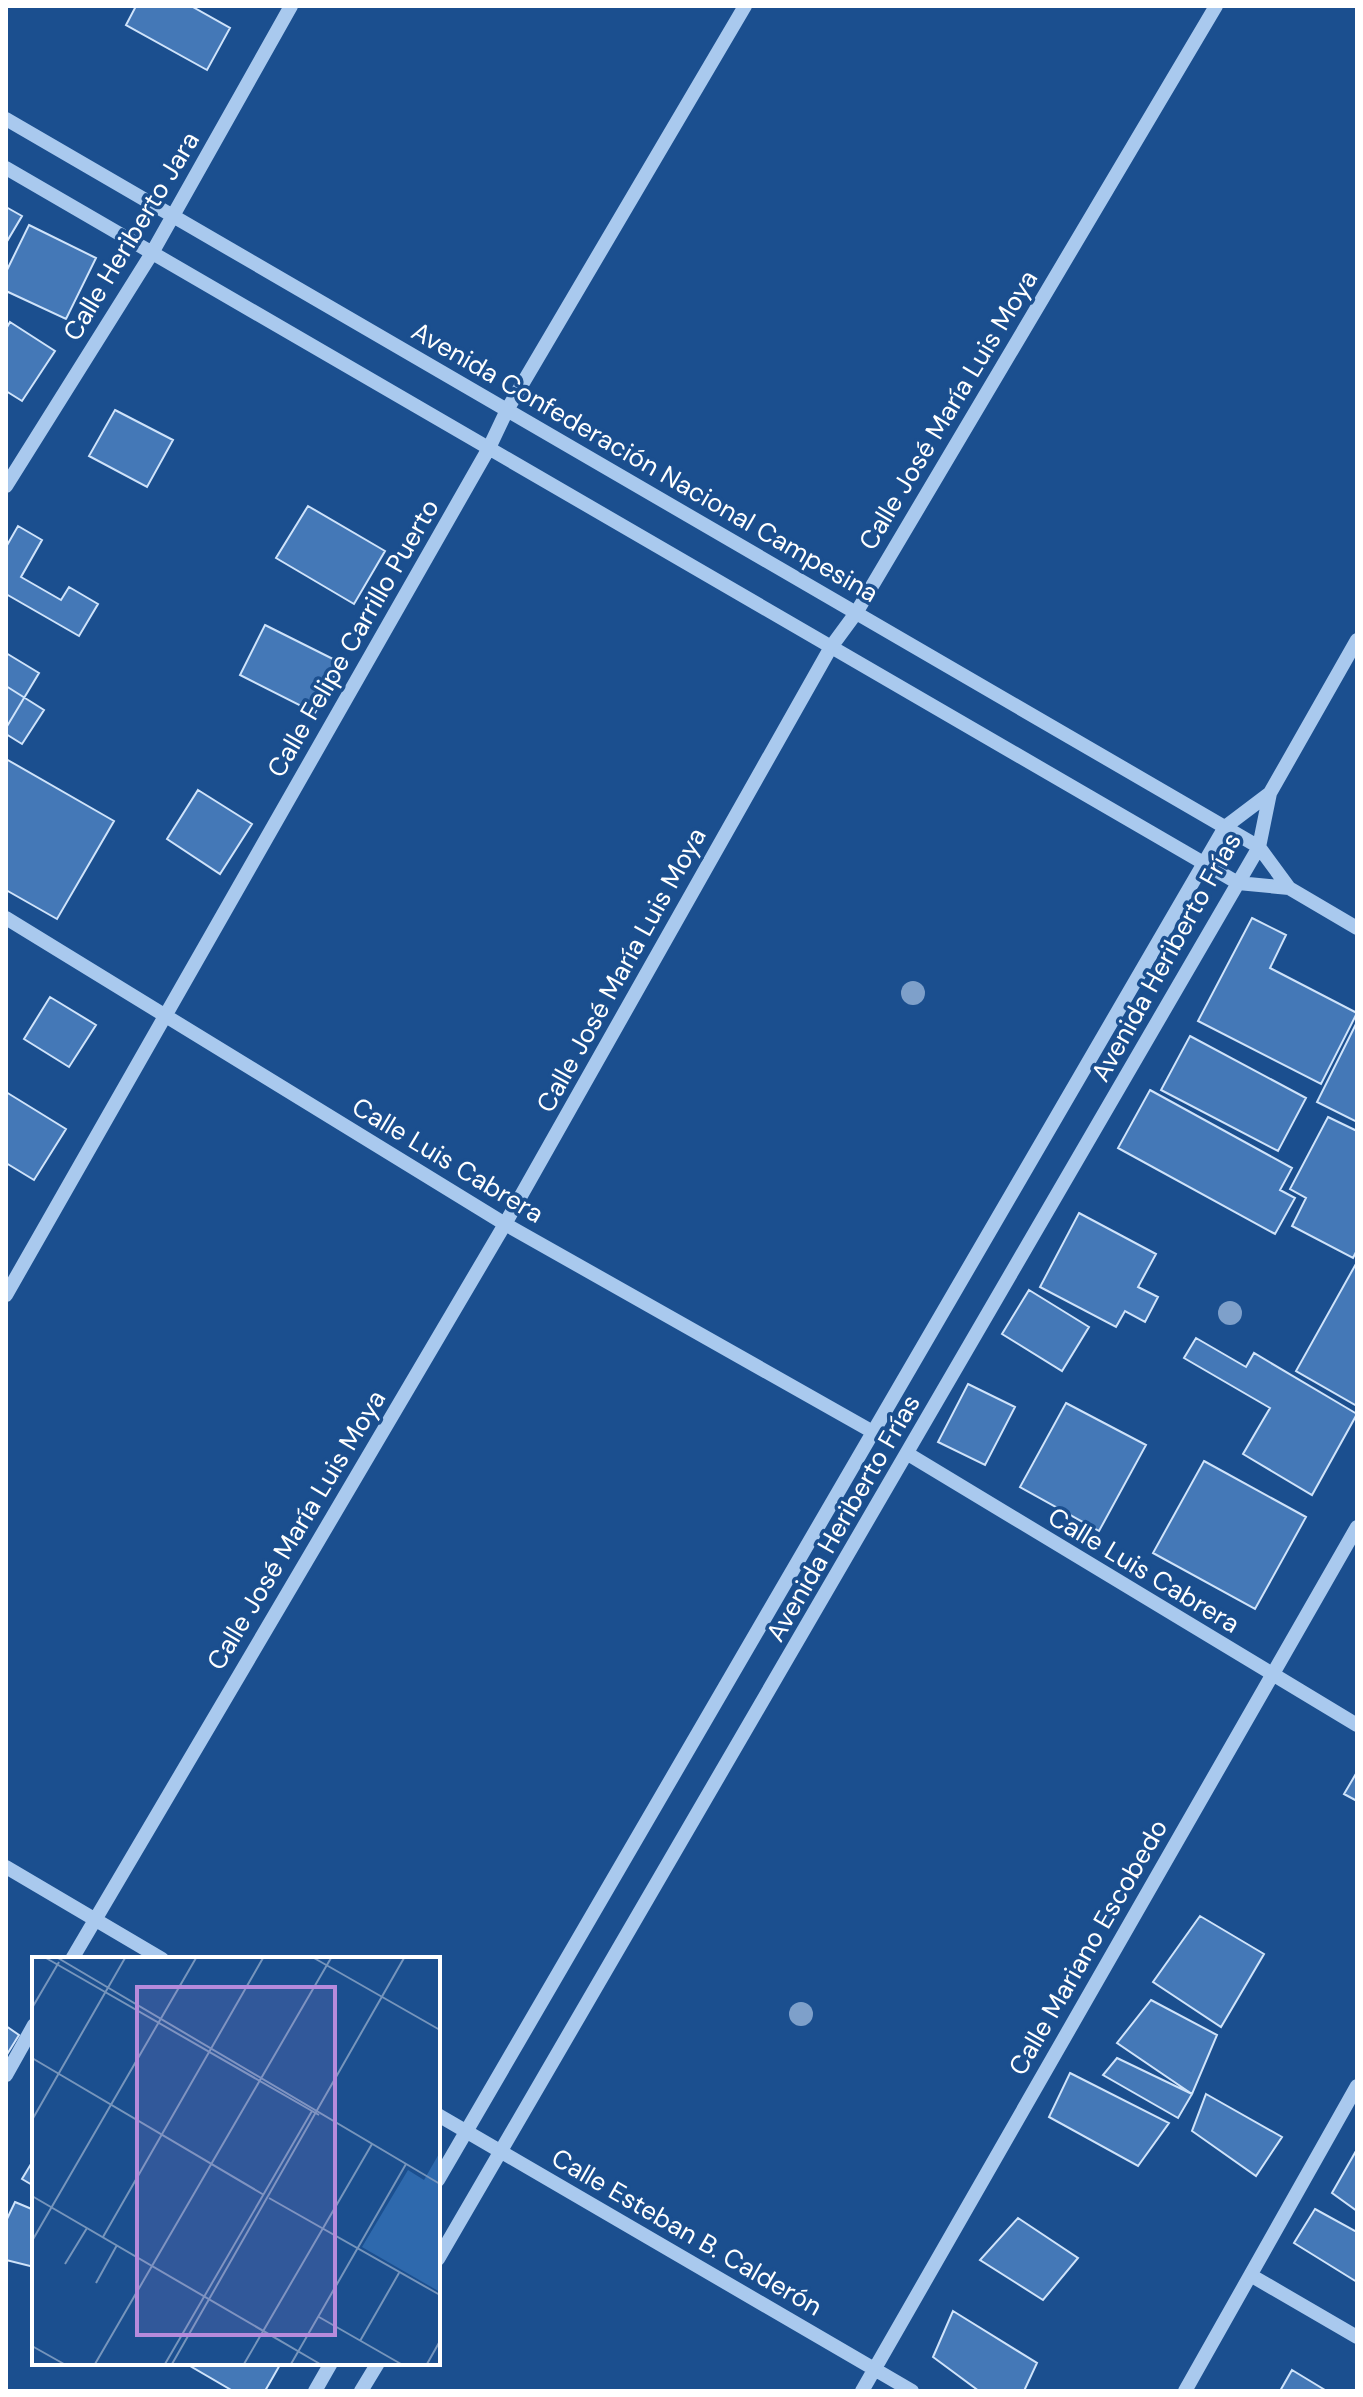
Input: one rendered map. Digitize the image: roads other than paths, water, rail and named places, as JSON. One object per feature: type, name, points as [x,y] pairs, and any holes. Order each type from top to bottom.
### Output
[{"type":"street","name":"Calle Heriberto Jara","points":[[6,486],[152,253],[291,6]]},
{"type":"street","name":"Calle Felipe Carrillo Puerto","points":[[6,1295],[489,448],[507,410],[745,6]]},
{"type":"street","name":"Calle José María Luis Moya","points":[[73,1957],[505,1224],[831,647],[856,613],[1216,6]]},
{"type":"street","name":"Avenida Confederación Nacional Campesina","points":[[6,119],[1259,847]]},
{"type":"street","points":[[6,168],[1238,883],[1289,888]]},
{"type":"street","name":"Avenida Heriberto Frías","points":[[440,2256],[1259,847],[1270,793],[1357,640]]},
{"type":"street","name":"Avenida Heriberto Frías","points":[[440,2176],[1225,827],[1270,793]]},
{"type":"street","points":[[1259,847],[1289,888],[1357,928]]},
{"type":"street","name":"Calle Luis Cabrera","points":[[6,918],[505,1224],[873,1432]]},
{"type":"street","name":"Calle Luis Cabrera","points":[[908,1454],[1357,1725]]},
{"type":"street","name":"Calle Mariano Escobedo","points":[[862,2391],[1357,1527]]},
{"type":"street","points":[[6,1867],[159,1957]]},
{"type":"street","points":[[6,2075],[32,2029]]},
{"type":"street","points":[[1185,2391],[1357,2086]]},
{"type":"street","name":"Calle Esteban B. Calderón","points":[[440,2116],[912,2391]]},
{"type":"street","points":[[1252,2276],[1357,2337]]},
{"type":"street","points":[[315,2391],[330,2365]]},
{"type":"street","points":[[361,2391],[377,2365]]}]
